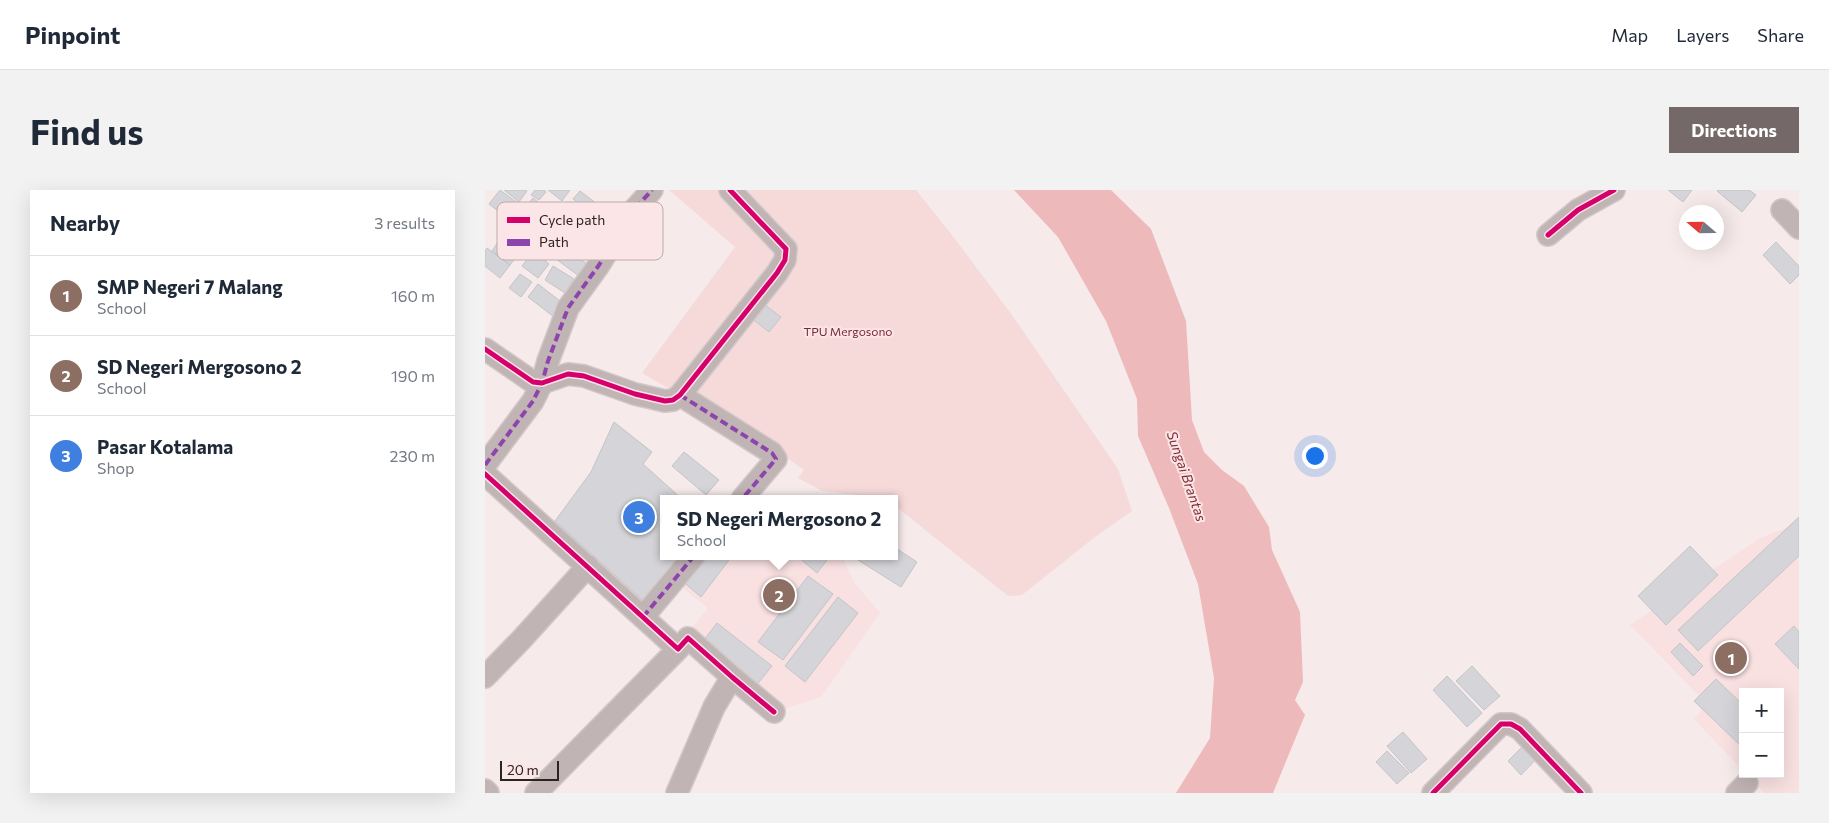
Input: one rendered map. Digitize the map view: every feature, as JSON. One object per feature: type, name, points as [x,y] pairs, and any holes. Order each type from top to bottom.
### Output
[{"type":"street","points":[[485,349],[533,382],[542,383],[568,374],[584,376],[635,394],[665,401],[673,400],[680,395],[777,273],[785,260],[786,249],[731,190]]},
{"type":"street","points":[[1548,235],[1578,210],[1614,190]]},
{"type":"street","points":[[639,202],[647,192]]},
{"type":"street","points":[[1781,210],[1799,228]]},
{"type":"street","points":[[485,465],[522,417],[542,383],[548,361],[568,308],[602,260]]},
{"type":"street","points":[[680,395],[772,452],[776,459],[745,495]]},
{"type":"street","points":[[485,474],[677,649]]},
{"type":"street","points":[[643,617],[691,560]]},
{"type":"street","points":[[485,677],[588,566]]},
{"type":"street","points":[[536,793],[688,638],[732,678],[774,712]]},
{"type":"street","points":[[677,793],[713,707],[732,678]]},
{"type":"street","points":[[1433,793],[1501,724],[1511,724],[1520,729],[1581,793]]},
{"type":"street","points":[[485,790],[488,793]]},
{"type":"shaded area","points":[[1799,523],[1799,793],[1764,793],[1750,778],[1784,778],[1784,688],[1739,688],[1739,767],[1694,719],[1707,704],[1630,625],[1760,538]]},
{"type":"shaded area","points":[[695,560],[844,560],[854,582],[880,613],[821,697],[778,711],[688,633],[708,608],[676,583]]},
{"type":"green space","name":"TPU Mergosono","points":[[669,190],[916,190],[1012,315],[1118,469],[1132,511],[1095,537],[1022,595],[1008,596],[898,508],[898,495],[858,495],[822,491],[798,478],[804,470],[780,453],[642,373],[735,247]]},
{"type":"water","name":"Sungai Brantas","points":[[1014,190],[1111,190],[1151,229],[1186,321],[1192,420],[1204,452],[1222,470],[1244,486],[1269,527],[1272,550],[1300,612],[1303,682],[1295,700],[1305,715],[1273,793],[1176,793],[1210,738],[1214,678],[1198,584],[1169,508],[1138,436],[1137,399],[1106,321],[1058,237]]},
{"type":"building","points":[[500,190],[516,202],[497,202],[497,210],[489,204]]},
{"type":"building","points":[[504,190],[525,190],[527,191],[519,202]]},
{"type":"building","points":[[535,190],[544,190],[546,192],[539,200],[531,195]]},
{"type":"building","points":[[548,190],[570,190],[562,201]]},
{"type":"building","points":[[1668,190],[1692,190],[1683,202]]},
{"type":"building","points":[[1718,190],[1749,190],[1756,195],[1742,212]]},
{"type":"building","points":[[580,191],[594,202],[577,202],[573,199]]},
{"type":"building","points":[[533,198],[538,202],[530,202]]},
{"type":"building","points":[[1776,242],[1799,266],[1799,275],[1790,284],[1763,255]]},
{"type":"building","points":[[497,244],[497,255],[492,251]]},
{"type":"building","points":[[487,248],[497,255],[497,260],[503,260],[510,265],[500,278],[485,266],[485,251]]},
{"type":"building","points":[[504,260],[514,260],[510,265]]},
{"type":"building","points":[[527,260],[544,260],[549,264],[538,278],[522,266]]},
{"type":"building","points":[[557,260],[581,260],[587,264],[579,276]]},
{"type":"building","points":[[553,266],[574,279],[565,293],[545,280]]},
{"type":"building","points":[[520,274],[532,282],[521,297],[509,288]]},
{"type":"building","points":[[538,284],[564,304],[554,317],[528,297]]},
{"type":"building","points":[[761,302],[781,317],[769,332],[750,317]]},
{"type":"building","points":[[614,422],[652,452],[643,464],[678,495],[660,495],[660,560],[684,560],[647,604],[555,521],[591,472]]},
{"type":"building","points":[[684,452],[719,480],[706,495],[672,466]]},
{"type":"building","points":[[1799,517],[1799,556],[1698,651],[1678,630]]},
{"type":"building","points":[[1690,546],[1718,575],[1666,625],[1638,596]]},
{"type":"building","points":[[898,550],[917,562],[901,587],[858,560],[898,560]]},
{"type":"building","points":[[696,560],[729,560],[701,597],[680,579]]},
{"type":"building","points":[[802,560],[827,560],[817,573]]},
{"type":"building","points":[[808,576],[833,594],[783,660],[758,642]]},
{"type":"building","points":[[838,597],[858,613],[805,682],[785,666]]},
{"type":"building","points":[[717,623],[772,666],[755,687],[701,644]]},
{"type":"building","points":[[1794,626],[1799,632],[1799,669],[1775,644]]},
{"type":"building","points":[[1680,643],[1703,666],[1693,676],[1671,652]]},
{"type":"building","points":[[1472,666],[1500,696],[1484,710],[1456,681]]},
{"type":"building","points":[[1447,676],[1482,713],[1467,727],[1433,690]]},
{"type":"building","points":[[1716,679],[1739,701],[1739,744],[1694,701]]},
{"type":"building","points":[[1403,732],[1427,759],[1411,773],[1387,746]]},
{"type":"building","points":[[1529,740],[1542,753],[1521,775],[1508,761]]},
{"type":"building","points":[[1387,751],[1409,773],[1397,784],[1376,762]]},
{"type":"marked path","points":[[641,202],[652,190]]},
{"type":"marked path","points":[[485,465],[533,401],[542,383],[548,361],[568,308],[602,260]]},
{"type":"marked path","points":[[680,395],[772,453],[776,459],[745,495]]},
{"type":"marked path","points":[[643,617],[691,560]]},
{"type":"cycle path","points":[[485,349],[533,382],[542,383],[568,374],[584,376],[635,394],[665,401],[673,400],[680,395],[777,273],[785,260],[786,249],[730,190]]},
{"type":"cycle path","points":[[1548,235],[1578,210],[1614,190]]},
{"type":"cycle path","points":[[485,474],[678,649],[688,638],[774,712]]},
{"type":"cycle path","points":[[1433,793],[1501,724],[1511,724],[1520,729],[1581,793]]},
{"type":"place","name":"Pasar Kotalama","points":[[639,517]]},
{"type":"place","name":"SD Negeri Mergosono 2","points":[[779,595]]},
{"type":"place","name":"SMP Negeri 7 Malang","points":[[1731,658]]}]
